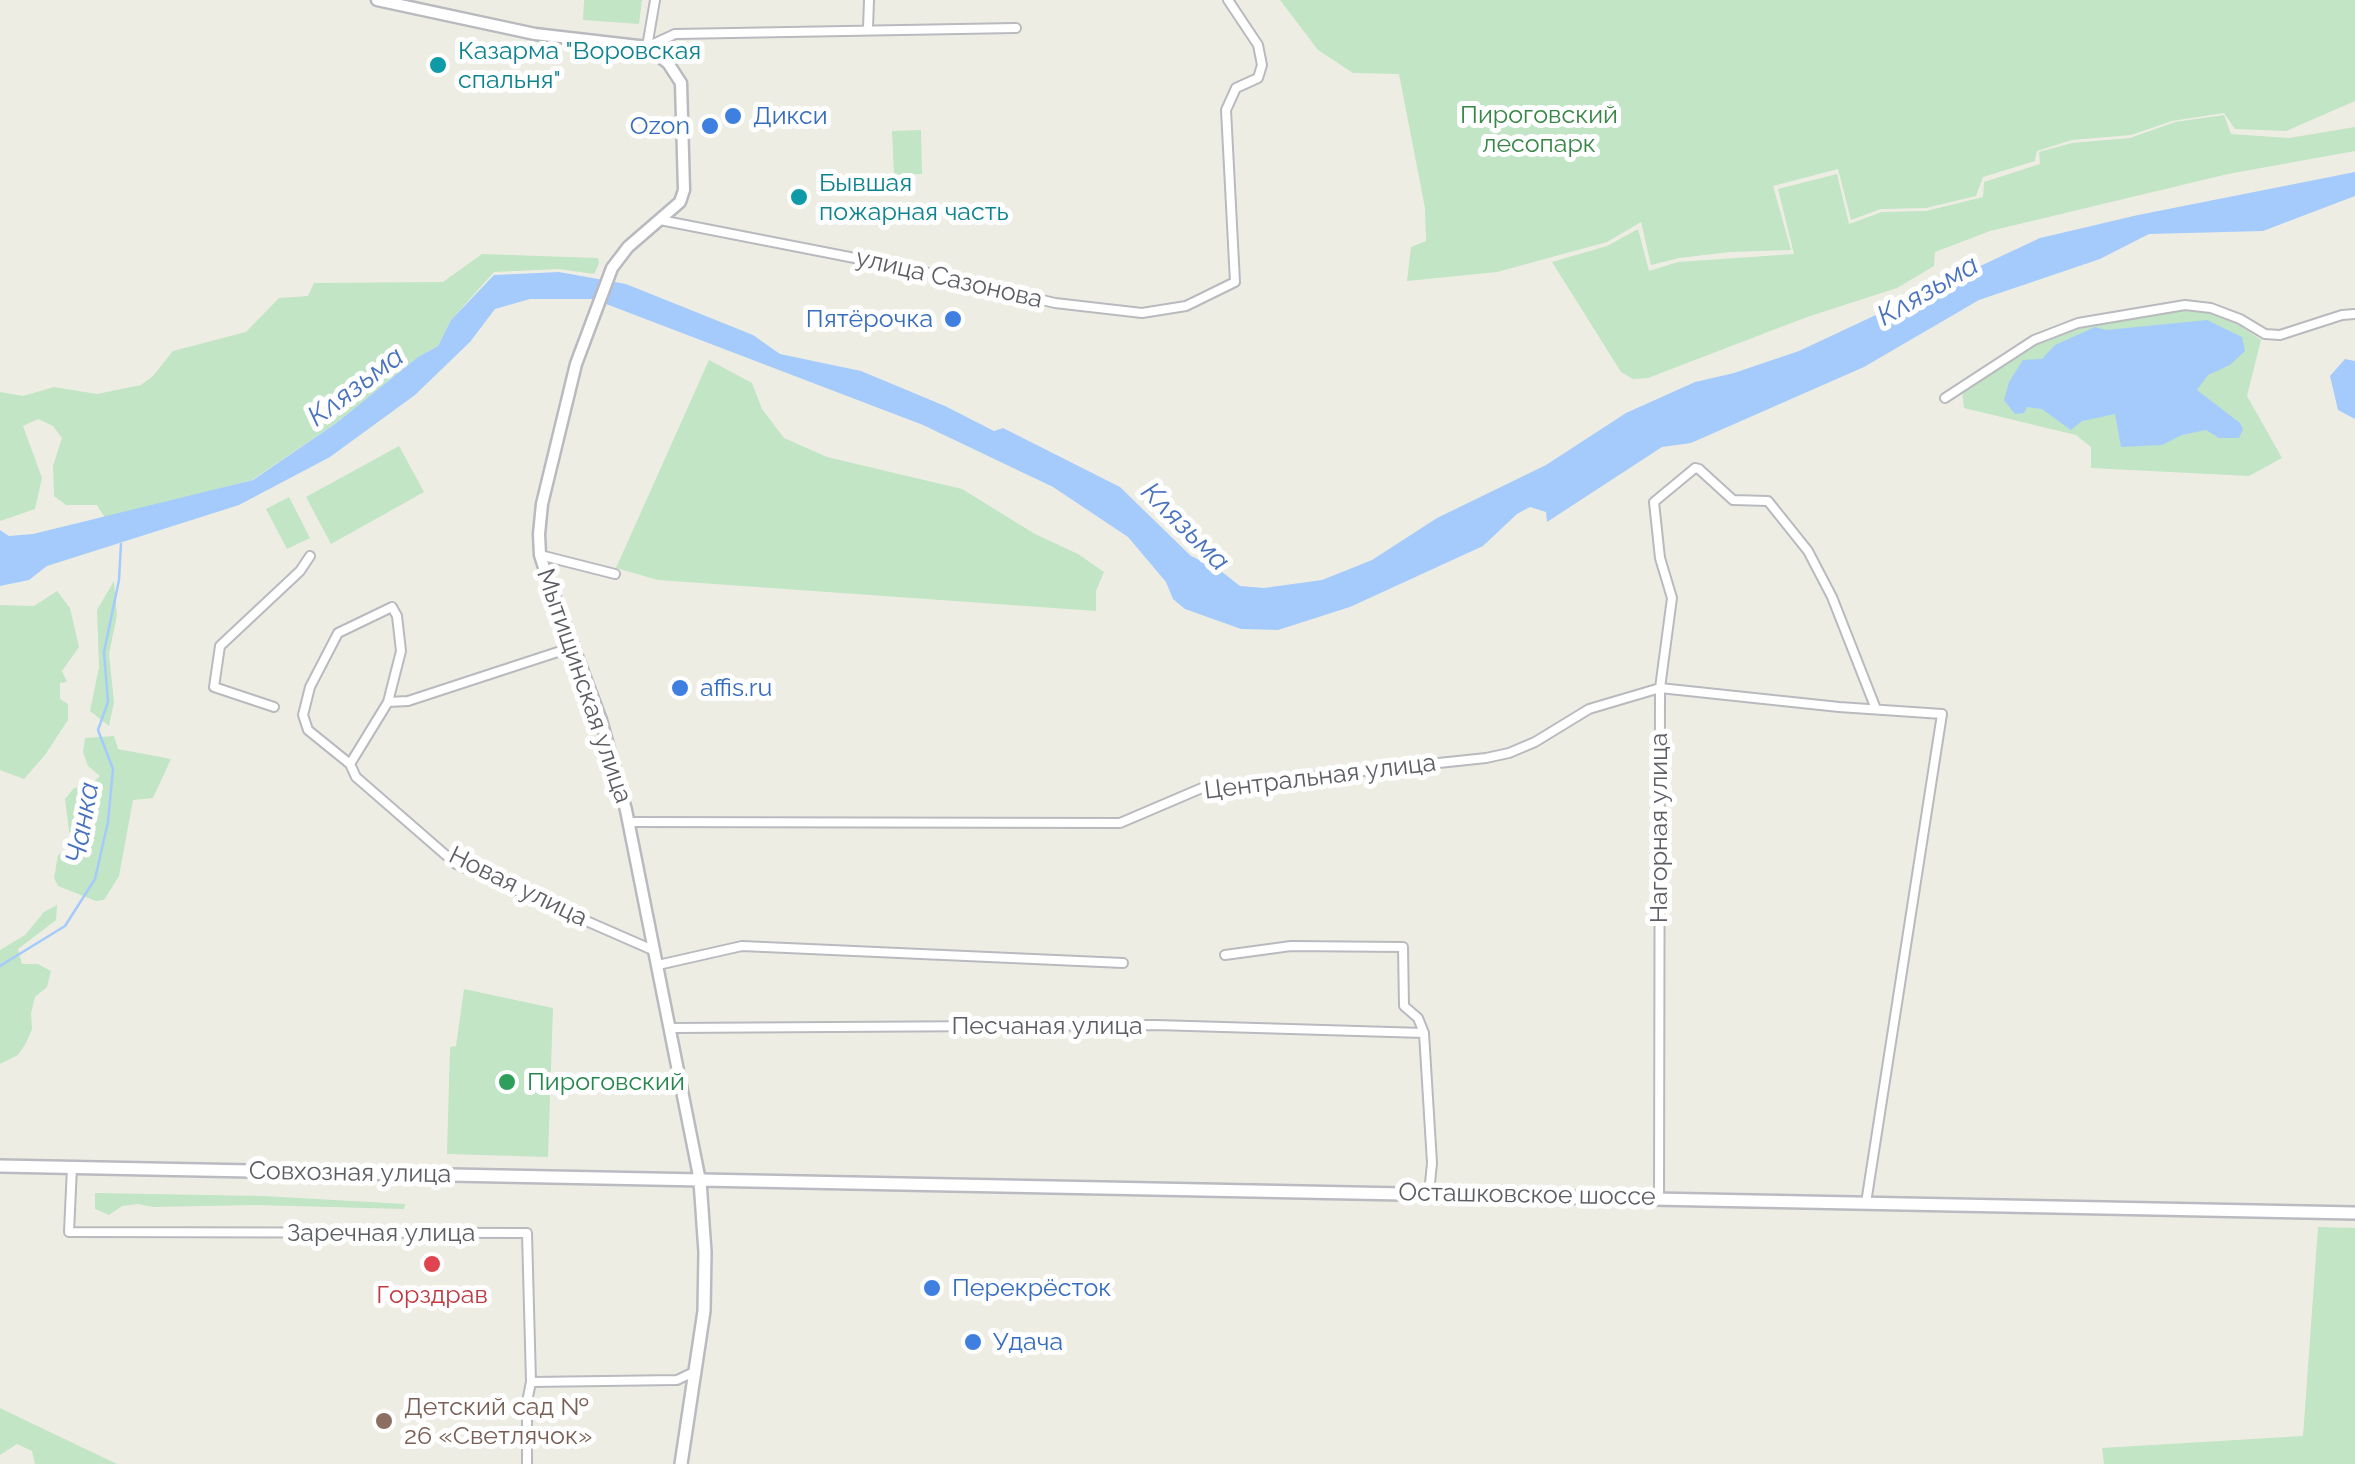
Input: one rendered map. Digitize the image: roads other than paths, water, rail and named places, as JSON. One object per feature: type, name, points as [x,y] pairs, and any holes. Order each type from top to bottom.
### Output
[{"type":"main road","name":"Совхозная улица","points":[[0,1166],[700,1181]]},
{"type":"main road","name":"Осташковское шоссе","points":[[700,1181],[2355,1213]]},
{"type":"main road","points":[[681,1464],[705,1278],[700,1181]]},
{"type":"street","points":[[377,0],[535,34],[648,46],[675,34],[1016,28]]},
{"type":"street","points":[[648,46],[656,0]]},
{"type":"street","points":[[868,28],[869,0]]},
{"type":"street","name":"улица Сазонова","points":[[660,220],[1092,309],[1142,313],[1186,306],[1235,282],[1226,110],[1236,88],[1258,78],[1262,65],[1258,45],[1228,0]]},
{"type":"street","points":[[648,46],[668,63],[681,83],[684,97],[684,190],[680,202],[660,220]]},
{"type":"street","name":"Мытищинская улица","points":[[660,220],[628,247],[612,268],[594,310],[576,364],[542,504],[540,556],[601,720],[628,822],[700,1181]]},
{"type":"street","points":[[1945,398],[2034,340],[2078,323],[2186,305],[2211,308],[2265,334],[2280,335],[2355,314]]},
{"type":"street","name":"Нагорная улица","points":[[1658,1198],[1660,688],[1672,598],[1660,558],[1654,502],[1685,475],[1699,469],[1733,500],[1768,501],[1808,552],[1832,597],[1876,709]]},
{"type":"street","points":[[274,707],[214,688],[220,646],[300,571],[310,556]]},
{"type":"street","points":[[540,556],[615,574]]},
{"type":"street","name":"Новая улица","points":[[388,702],[401,651],[397,616],[392,607],[338,633],[310,687],[302,715],[308,730],[456,864],[655,950]]},
{"type":"street","points":[[350,764],[388,702],[408,701],[573,647]]},
{"type":"street","name":"Центральная улица","points":[[628,822],[1120,823],[1202,788],[1508,753],[1536,742],[1589,709],[1660,688],[1942,714],[1866,1203]]},
{"type":"street","points":[[658,965],[742,946],[1122,962]]},
{"type":"street","points":[[1225,955],[1290,946],[1403,947],[1404,1006],[1418,1018],[1424,1033],[1432,1162],[1429,1193]]},
{"type":"street","name":"Песчаная улица","points":[[671,1028],[1156,1025],[1424,1033]]},
{"type":"street","name":"Заречная улица","points":[[72,1167],[70,1232],[527,1233],[531,1382],[527,1402],[527,1464]]},
{"type":"street","points":[[677,1380],[696,1370]]},
{"type":"street","points":[[531,1382],[677,1380],[693,1393]]},
{"type":"water","name":"Клязьма","points":[[2355,172],[2355,196],[2263,231],[2149,234],[2100,259],[1979,300],[1864,367],[1691,443],[1662,447],[1547,522],[1546,512],[1530,507],[1483,546],[1350,607],[1278,630],[1241,629],[1185,609],[1173,599],[1166,582],[1128,537],[1053,487],[923,425],[593,299],[530,299],[495,309],[470,342],[415,395],[330,457],[239,505],[47,566],[29,580],[0,586],[0,530],[9,536],[33,534],[253,480],[438,346],[451,320],[494,275],[559,272],[626,284],[753,335],[780,354],[861,371],[994,431],[1003,428],[1120,487],[1191,556],[1217,568],[1240,586],[1264,588],[1322,580],[1372,560],[1437,518],[1546,465],[1626,413],[1695,382],[1799,351],[2040,238]]},
{"type":"water","points":[[2207,320],[2242,337],[2245,351],[2230,365],[2208,375],[2197,390],[2240,423],[2243,429],[2239,438],[2219,438],[2206,430],[2182,435],[2162,445],[2121,447],[2115,414],[2082,421],[2071,430],[2042,409],[2027,407],[2024,413],[2015,414],[2004,400],[2009,382],[2023,360],[2042,359],[2055,345],[2095,327],[2106,330]]},
{"type":"water","points":[[2345,359],[2355,361],[2355,419],[2338,410],[2330,376]]},
{"type":"waterway","name":"Чанка","points":[[0,966],[65,926],[95,879],[108,822],[113,769],[98,730],[108,702],[104,652],[119,580],[121,544]]},
{"type":"place","name":"Казарма \"Воровская спальня\"","points":[[438,65]]},
{"type":"place","name":"Дикси","points":[[733,116]]},
{"type":"place","name":"Ozon","points":[[710,126]]},
{"type":"place","name":"Бывшая пожарная часть","points":[[799,197]]},
{"type":"place","name":"Пятёрочка","points":[[953,319]]},
{"type":"place","name":"affis.ru","points":[[680,688]]},
{"type":"place","name":"Пироговский","points":[[507,1082]]},
{"type":"place","name":"Горздрав","points":[[432,1264]]},
{"type":"place","name":"Перекрёсток","points":[[932,1288]]},
{"type":"place","name":"Удача","points":[[973,1342]]},
{"type":"place","name":"Детский сад № 26 «Светлячок»","points":[[384,1421]]},
{"type":"park label","name":"Пироговский лесопарк","points":[[1539,130]]}]
